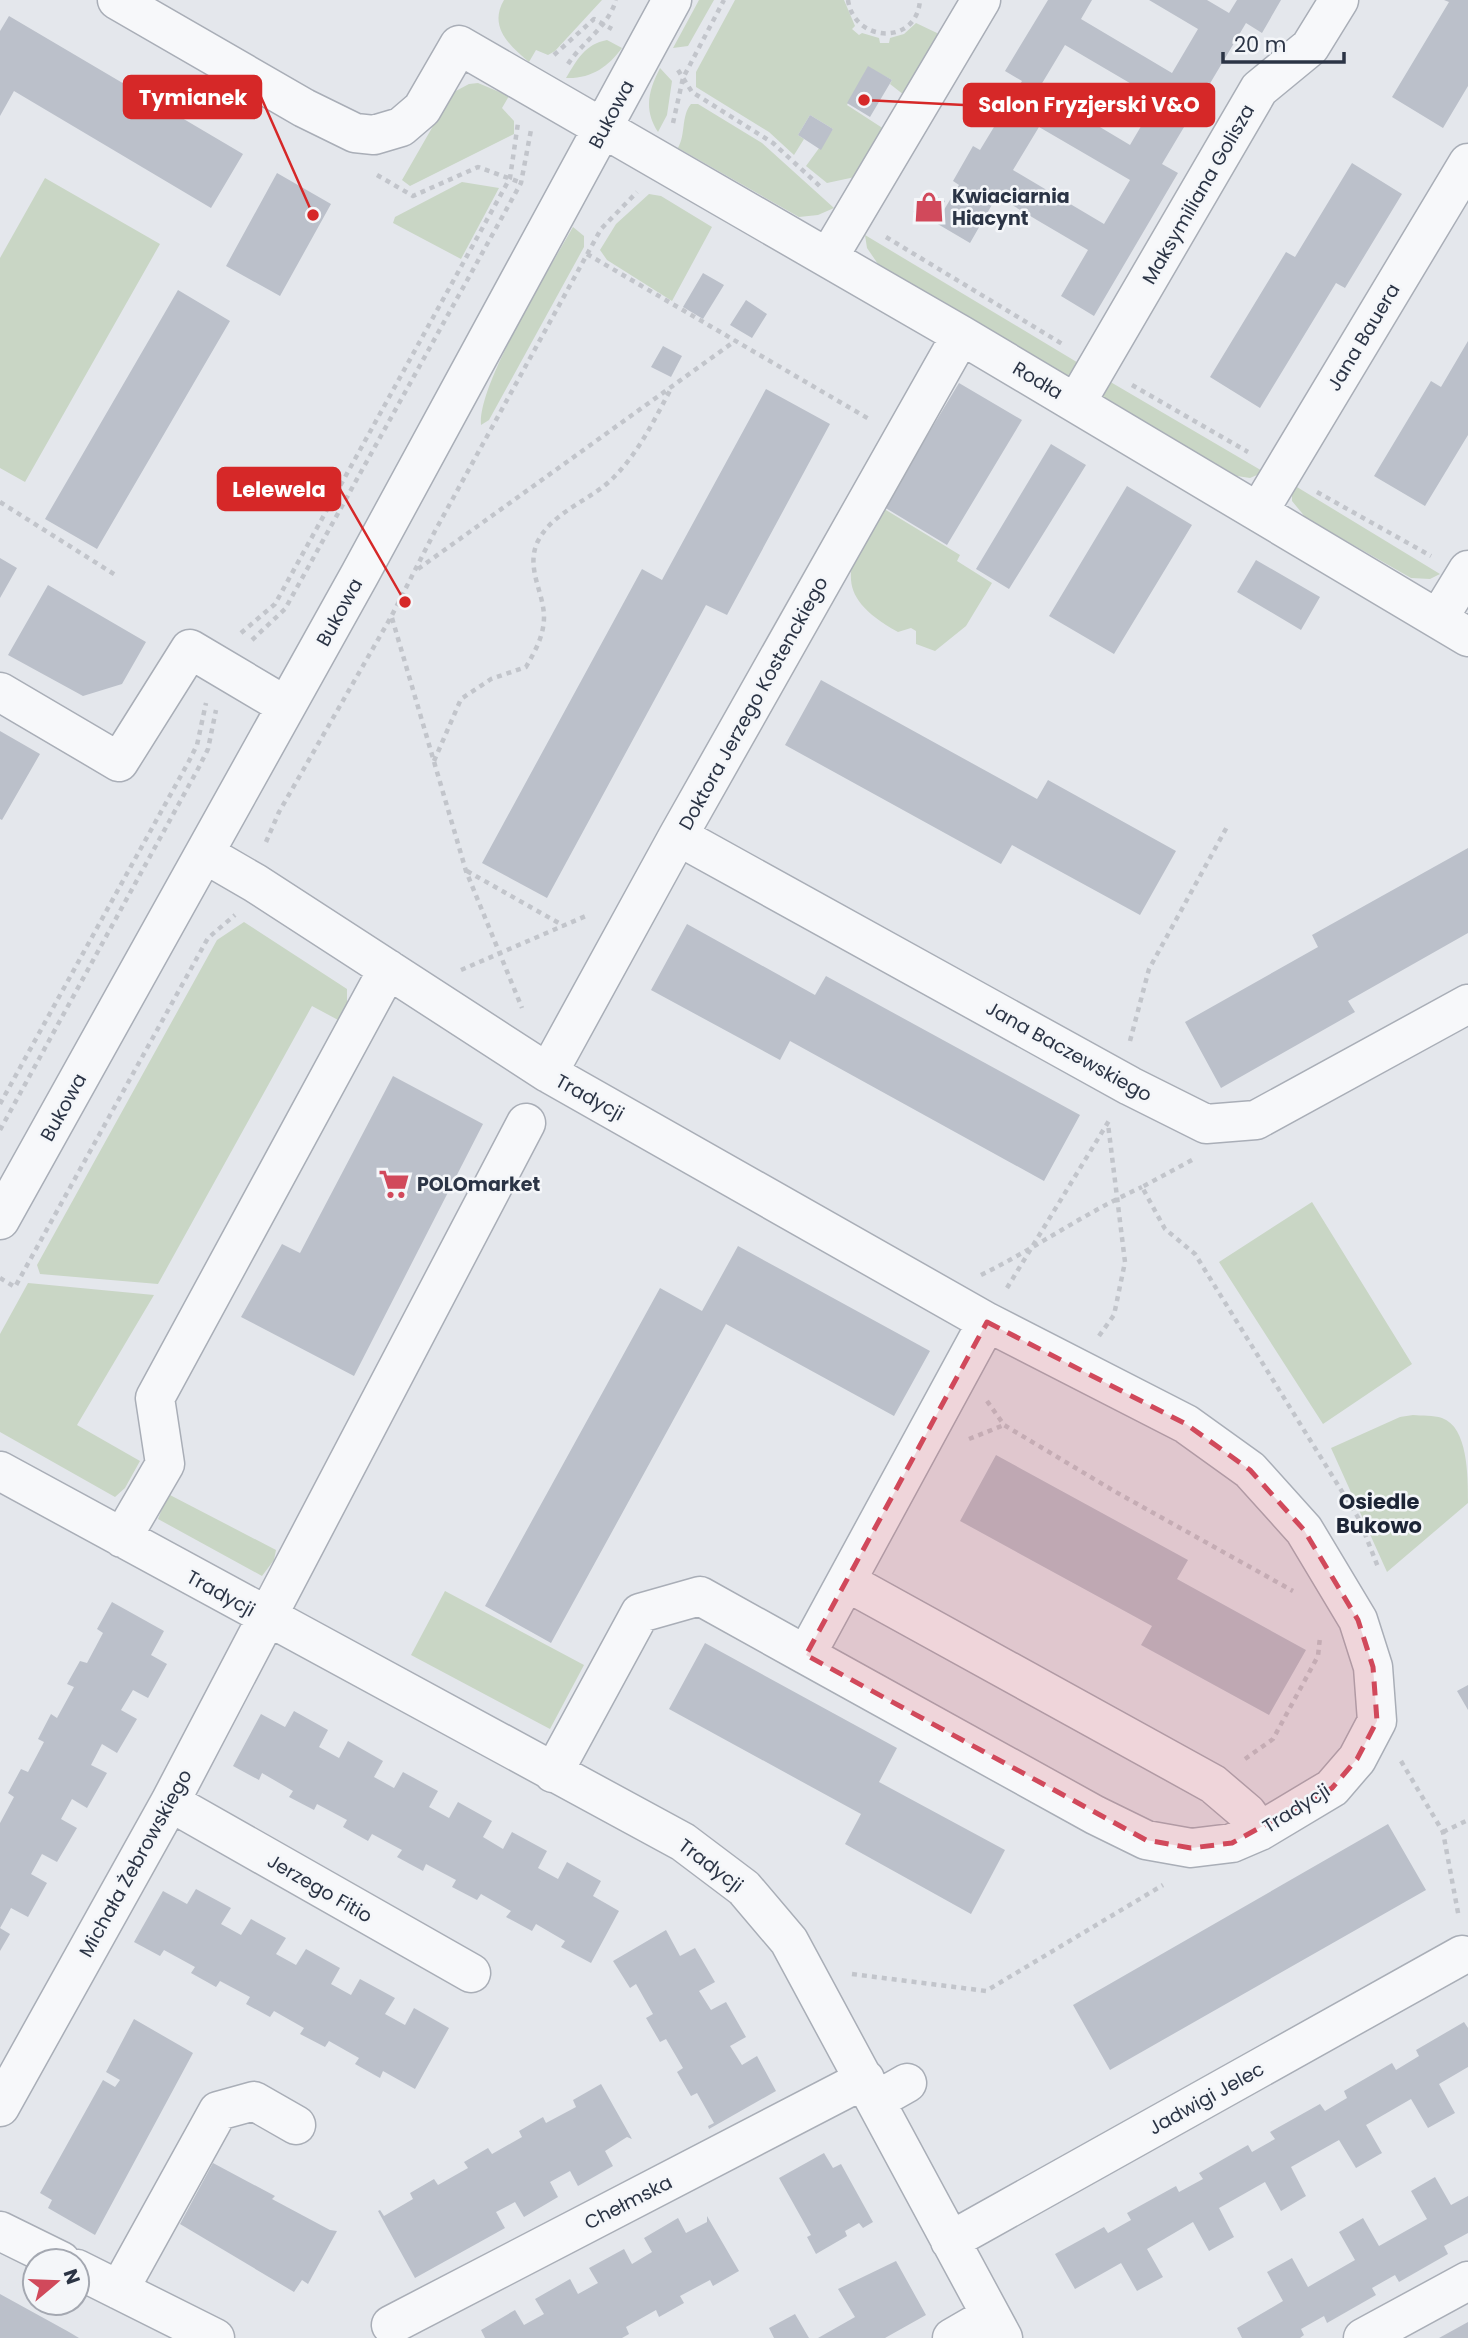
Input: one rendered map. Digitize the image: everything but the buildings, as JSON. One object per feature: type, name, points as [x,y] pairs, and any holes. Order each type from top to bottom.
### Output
[{"type":"street","name":"Rodła","points":[[117,0],[303,108],[355,133],[374,135],[401,127],[422,108],[458,45],[961,335],[1453,628]]},
{"type":"street","name":"Bukowa","points":[[0,1220],[205,854],[672,0]]},
{"type":"street","points":[[828,258],[981,0]]},
{"type":"street","name":"Maksymiliana Golisza","points":[[1076,403],[1259,89],[1310,47],[1339,0]]},
{"type":"street","name":"Jana Bauera","points":[[1259,511],[1468,163]]},
{"type":"street","name":"Doktora Jerzego Kostenckiego","points":[[548,1073],[678,836],[961,335]]},
{"type":"street","points":[[1453,628],[1466,573]]},
{"type":"street","points":[[0,692],[119,762],[190,649],[286,706]]},
{"type":"street","name":"Jana Baczewskiego","points":[[678,836],[1120,1081],[1206,1124],[1256,1120],[1468,1004]]},
{"type":"street","name":"Tradycji","points":[[205,854],[255,883],[548,1073],[987,1321],[1186,1424],[1250,1470],[1304,1530],[1358,1620],[1373,1667],[1377,1721],[1357,1759],[1332,1788],[1260,1831],[1232,1843],[1191,1848],[1146,1840],[1096,1815],[700,1596],[640,1613],[553,1773]]},
{"type":"street","points":[[122,1538],[165,1464],[155,1398],[388,969]]},
{"type":"street","name":"Michała Żebrowskiego","points":[[0,2107],[170,1802],[526,1123]]},
{"type":"street","points":[[806,1655],[987,1321]]},
{"type":"street","name":"Tradycji","points":[[0,1471],[266,1618],[683,1842],[744,1888],[789,1941],[809,1978],[883,2087],[950,2241],[997,2327]]},
{"type":"street","points":[[847,1582],[1213,1784],[1247,1813],[1260,1831]]},
{"type":"street","name":"Jerzego Fitio","points":[[170,1802],[471,1973]]},
{"type":"street","name":"Jadwigi Jelec","points":[[950,2241],[1462,1955]]},
{"type":"street","name":"Chełmska","points":[[391,2325],[883,2087]]},
{"type":"street","points":[[119,2290],[218,2111],[254,2101],[296,2125]]},
{"type":"street","points":[[0,2231],[33,2247]]},
{"type":"street","points":[[91,2276],[215,2338]]},
{"type":"street","points":[[1363,2338],[1468,2281]]},
{"type":"street","points":[[952,2338],[997,2327]]},
{"type":"path","points":[[0,1130],[200,767],[208,749],[213,716],[241,632],[275,604],[510,178],[519,107],[539,91],[604,24],[616,0]]},
{"type":"path","points":[[0,1278],[15,1287],[208,938],[238,912],[255,883],[266,862],[266,839],[279,812],[391,617],[435,531],[587,254],[601,229],[644,184],[658,158],[669,137],[683,78],[724,0]]},
{"type":"path","points":[[848,0],[858,23],[877,34],[888,35],[908,25],[916,16],[920,0]]},
{"type":"path","points":[[0,1104],[189,761],[197,745],[203,711],[228,671],[253,639],[285,609],[521,183],[527,138],[539,91],[539,72],[570,38],[594,19],[620,33]]},
{"type":"path","points":[[683,78],[692,92],[773,144],[853,216],[1098,366],[1282,472],[1466,573]]},
{"type":"path","points":[[587,254],[903,439]]},
{"type":"path","points":[[417,569],[736,341]]},
{"type":"path","points":[[434,761],[461,699],[491,679],[526,667],[540,643],[544,616],[533,579],[536,544],[552,524],[612,479],[636,453],[672,387]]},
{"type":"path","points":[[0,502],[117,576]]},
{"type":"path","points":[[391,617],[466,871],[524,1013]]},
{"type":"path","points":[[987,1321],[1108,1123],[1149,969],[1228,825]]},
{"type":"path","points":[[466,871],[564,926]]},
{"type":"path","points":[[453,973],[601,910]]},
{"type":"path","points":[[940,1295],[1030,1251],[1116,1199],[1209,1151],[1231,1121]]},
{"type":"path","points":[[1076,1367],[1114,1315],[1125,1262],[1108,1123]]},
{"type":"path","points":[[1142,1187],[1165,1229],[1195,1254],[1359,1519],[1378,1567]]},
{"type":"path","points":[[963,1367],[1004,1425],[1114,1491],[1299,1594],[1345,1596]]},
{"type":"path","points":[[1213,1784],[1273,1739],[1318,1656],[1320,1627]]},
{"type":"path","points":[[1377,1721],[1443,1832],[1463,1938],[1462,1955]]},
{"type":"path","points":[[1443,1832],[1468,1820]]},
{"type":"path","points":[[809,1978],[846,1973],[986,1991],[1174,1878]]},
{"type":"highlighted area","points":[[987,1322],[1186,1424],[1250,1470],[1304,1530],[1358,1620],[1373,1667],[1377,1721],[1357,1759],[1332,1788],[1232,1843],[1191,1848],[1146,1840],[806,1655]]},
{"type":"green space","points":[[504,0],[602,0],[555,51],[548,55],[536,50],[529,62],[503,35],[498,19]]},
{"type":"green space","points":[[699,0],[714,0],[688,46],[673,48]]},
{"type":"green space","points":[[735,0],[844,0],[855,26],[852,29],[859,35],[862,33],[879,38],[880,43],[889,43],[890,38],[904,34],[916,23],[937,33],[938,37],[904,95],[890,84],[892,80],[868,67],[847,105],[884,129],[855,177],[827,183],[806,166],[833,129],[810,115],[798,135],[804,139],[794,155],[769,132],[696,87],[696,72]]},
{"type":"green space","points":[[607,40],[622,48],[611,61],[591,74],[566,78],[587,49]]},
{"type":"green space","points":[[660,68],[672,81],[667,115],[658,132],[650,115],[649,100]]},
{"type":"green space","points":[[478,83],[509,96],[502,108],[514,121],[514,134],[410,186],[402,180],[452,93],[469,84]]},
{"type":"green space","points":[[691,104],[698,104],[762,143],[834,208],[818,215],[799,217],[678,148]]},
{"type":"green space","points":[[45,178],[160,244],[25,482],[0,468],[0,258]]},
{"type":"green space","points":[[462,182],[499,188],[461,259],[393,223],[395,217]]},
{"type":"green space","points":[[649,194],[661,196],[712,227],[672,301],[607,260],[600,250],[616,224]]},
{"type":"green space","points":[[573,227],[584,236],[584,247],[489,420],[481,425],[483,407],[503,355]]},
{"type":"green space","points":[[865,235],[1085,367],[1066,376],[878,264],[867,248]]},
{"type":"green space","points":[[1102,377],[1264,472],[1250,478],[1237,476],[1103,398]]},
{"type":"green space","points":[[1292,484],[1440,574],[1430,579],[1411,578],[1306,518],[1292,501]]},
{"type":"green space","points":[[881,507],[960,555],[957,561],[992,583],[966,626],[935,651],[916,644],[916,631],[911,628],[898,632],[876,618],[861,604],[853,591],[853,561]]},
{"type":"green space","points":[[244,922],[347,989],[347,1006],[340,1021],[312,1006],[158,1284],[40,1274],[37,1265],[217,940]]},
{"type":"green space","points":[[1312,1202],[1412,1364],[1323,1424],[1219,1262]]},
{"type":"green space","points":[[28,1283],[154,1295],[77,1425],[140,1461],[125,1488],[115,1497],[0,1432],[0,1334]]},
{"type":"green space","points":[[1413,1415],[1442,1418],[1451,1423],[1457,1431],[1465,1454],[1468,1503],[1387,1572],[1331,1448],[1400,1417]]},
{"type":"green space","points":[[168,1494],[276,1550],[274,1560],[262,1576],[158,1519]]},
{"type":"green space","points":[[445,1591],[584,1665],[550,1729],[411,1655]]},
{"type":"place","name":"Salon Fryzjerski V&O","points":[[864,100]]},
{"type":"place","name":"Kwiaciarnia Hiacynt","points":[[929,207]]},
{"type":"place","name":"Tymianek","points":[[313,215]]},
{"type":"place","name":"Lelewela","points":[[405,602]]},
{"type":"place","name":"POLOmarket","points":[[394,1184]]},
{"type":"district","name":"Osiedle Bukowo","points":[[1379,1514]]}]
